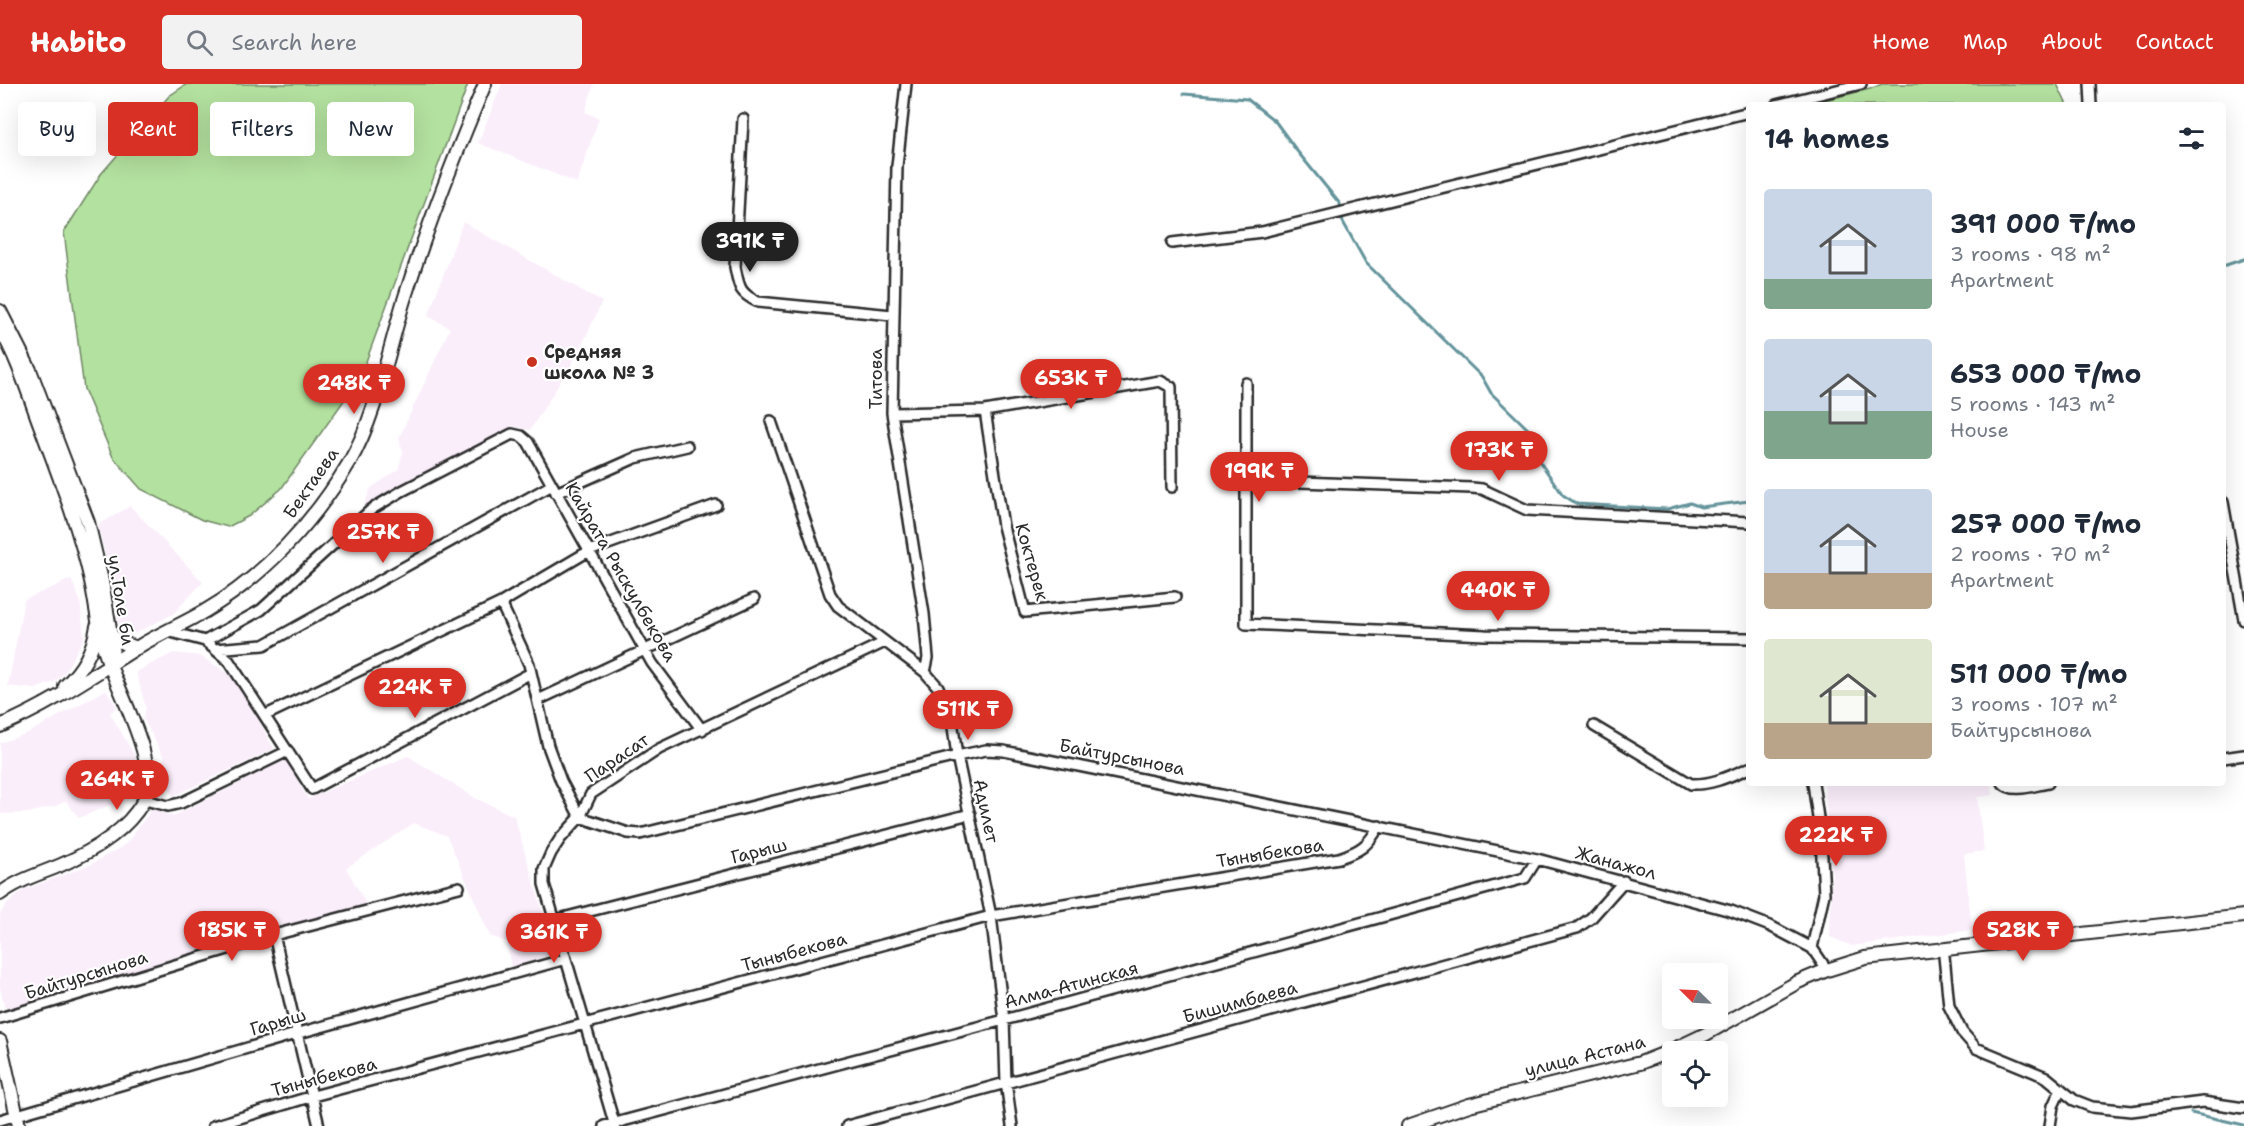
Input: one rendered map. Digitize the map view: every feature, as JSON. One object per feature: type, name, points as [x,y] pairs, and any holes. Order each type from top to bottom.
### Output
[{"type":"main road","name":"Бектаева","points":[[0,726],[205,611],[240,588],[266,567],[299,531],[350,462],[368,422],[424,237],[484,84]]},
{"type":"main road","name":"ул.Толе би","points":[[0,311],[30,370],[88,522],[102,581],[113,647],[110,666]]},
{"type":"main road","name":"ул.Толе би","points":[[0,329],[21,372],[77,525],[110,666]]},
{"type":"main road","points":[[54,697],[77,675],[87,660],[94,643],[98,616]]},
{"type":"main road","points":[[111,635],[137,648]]},
{"type":"main road","points":[[0,894],[24,879],[87,852],[133,817],[145,800],[148,777],[144,755],[135,724],[110,666]]},
{"type":"main road","name":"улица Астана","points":[[1827,970],[2163,931],[2244,916]]},
{"type":"main road","name":"улица Астана","points":[[1408,1126],[1469,1106],[1640,1063],[1668,1053],[1798,982],[1865,958],[2212,921]]},
{"type":"main road","points":[[0,1041],[18,1121]]},
{"type":"street","name":"Титова","points":[[906,84],[897,166],[892,315],[892,413],[904,504],[924,614],[928,658],[925,672]]},
{"type":"street","points":[[1788,102],[1861,84]]},
{"type":"street","points":[[2090,84],[2091,102]]},
{"type":"street","points":[[1172,243],[1262,232],[1746,113]]},
{"type":"street","points":[[743,119],[735,267],[739,286],[745,295],[758,302],[892,315]]},
{"type":"street","points":[[892,413],[986,411],[1160,381],[1171,387],[1172,487]]},
{"type":"street","points":[[1246,383],[1246,624],[1485,635],[1746,638]]},
{"type":"street","name":"Коктерек","points":[[986,411],[1004,525],[1025,612],[1175,597]]},
{"type":"street","name":"Адилет","points":[[771,421],[830,594],[838,606],[925,672],[938,687],[953,727],[957,756],[991,915],[1004,1020],[1006,1082],[1012,1126]]},
{"type":"street","name":"Кайрата Рыскулбекова","points":[[204,641],[261,610],[372,509],[512,434],[521,436],[528,442],[644,650],[702,730]]},
{"type":"street","points":[[215,649],[264,645],[554,489],[635,458],[687,446]]},
{"type":"street","points":[[1245,480],[1472,488],[1482,489],[1527,510],[1746,522]]},
{"type":"street","points":[[266,715],[501,603],[589,551],[716,505]]},
{"type":"street","points":[[2226,535],[2228,557],[2244,620]]},
{"type":"street","points":[[538,700],[754,600]]},
{"type":"street","points":[[501,603],[531,673],[548,746],[561,781],[580,817]]},
{"type":"street","points":[[167,631],[204,641],[229,660],[312,789],[531,673]]},
{"type":"street","name":"Парасат","points":[[614,1125],[544,884],[544,869],[551,853],[580,817],[591,794],[659,749],[885,642]]},
{"type":"street","points":[[1594,726],[1692,784],[1702,785],[1722,780],[1746,769]]},
{"type":"street","name":"Байтурсынова","points":[[580,817],[628,833],[640,834],[986,750],[1004,751],[1379,826]]},
{"type":"street","points":[[145,800],[168,806],[181,803],[288,751]]},
{"type":"street","points":[[2226,758],[2244,755]]},
{"type":"street","points":[[1812,948],[1824,894],[1821,839],[1813,786]]},
{"type":"street","points":[[2006,786],[2016,789],[2032,786]]},
{"type":"street","name":"Гарыш","points":[[555,920],[970,814]]},
{"type":"street","name":"Жанажол","points":[[1379,826],[1537,859],[1731,911],[1770,926],[1812,948],[1827,970]]},
{"type":"street","name":"Тыныбекова","points":[[213,1126],[313,1096],[991,915],[1339,858],[1359,852],[1372,839],[1379,826]]},
{"type":"street","name":"Алма-Атинская","points":[[604,1126],[1525,878],[1537,859]]},
{"type":"street","name":"Бишимбаева","points":[[847,1126],[1577,928],[1591,918],[1624,881]]},
{"type":"street","name":"Байтурсынова","points":[[0,1018],[274,935],[459,887]]},
{"type":"street","points":[[274,935],[299,1033],[319,1126]]},
{"type":"street","points":[[1944,956],[1950,1006],[1962,1032],[1976,1048],[2046,1077],[2074,1100],[2092,1107],[2131,1111],[2203,1102],[2244,1108]]},
{"type":"street","name":"Гарыш","points":[[0,1120],[18,1121],[299,1033],[566,959]]},
{"type":"street","points":[[2050,1126],[2053,1106],[2061,1089]]},
{"type":"shaded area","points":[[502,84],[594,84],[585,112],[599,118],[577,183],[478,143]]},
{"type":"shaded area","points":[[463,222],[602,302],[578,354],[530,430],[513,426],[363,507],[371,488],[398,470],[403,452],[399,438],[450,328],[428,316]]},
{"type":"shaded area","points":[[130,506],[203,582],[173,614],[134,634],[119,627],[111,578],[98,525]]},
{"type":"shaded area","points":[[71,579],[80,600],[84,638],[65,672],[54,682],[35,689],[8,686],[24,600]]},
{"type":"shaded area","points":[[173,653],[200,656],[236,678],[274,749],[173,796],[163,775],[164,758],[143,718],[146,708],[136,672]]},
{"type":"shaded area","points":[[106,690],[117,707],[110,713],[136,758],[138,780],[129,797],[79,818],[66,801],[28,813],[0,814],[0,743],[28,733]]},
{"type":"shaded area","points":[[408,756],[477,799],[514,816],[555,953],[511,968],[507,942],[490,936],[447,836],[414,823],[346,868],[367,905],[244,937],[5,1009],[0,988],[0,914],[5,906],[24,890],[92,864],[126,844],[152,809],[174,816],[286,760],[308,799]]},
{"type":"shaded area","points":[[1824,786],[1992,786],[1993,795],[1977,797],[1984,851],[1964,854],[1972,930],[1852,946],[1830,937],[1832,874]]},
{"type":"green space","points":[[187,84],[468,84],[360,378],[281,489],[249,516],[228,527],[202,520],[141,489],[113,457],[84,389],[64,232],[101,174],[117,156],[198,156],[198,102],[164,102]]},
{"type":"green space","points":[[1882,84],[2057,84],[2066,102],[1817,102]]},
{"type":"waterway","points":[[1184,94],[1247,99],[1275,121],[1340,204],[1343,222],[1366,263],[1482,377],[1491,393],[1531,432],[1535,455],[1563,495],[1577,504],[1667,509],[1690,503],[1701,507],[1746,501]]},
{"type":"waterway","points":[[2226,265],[2244,259]]},
{"type":"waterway","points":[[2191,1113],[2244,1125]]},
{"type":"place","name":"Средняя школа № 3","points":[[532,362]]}]
